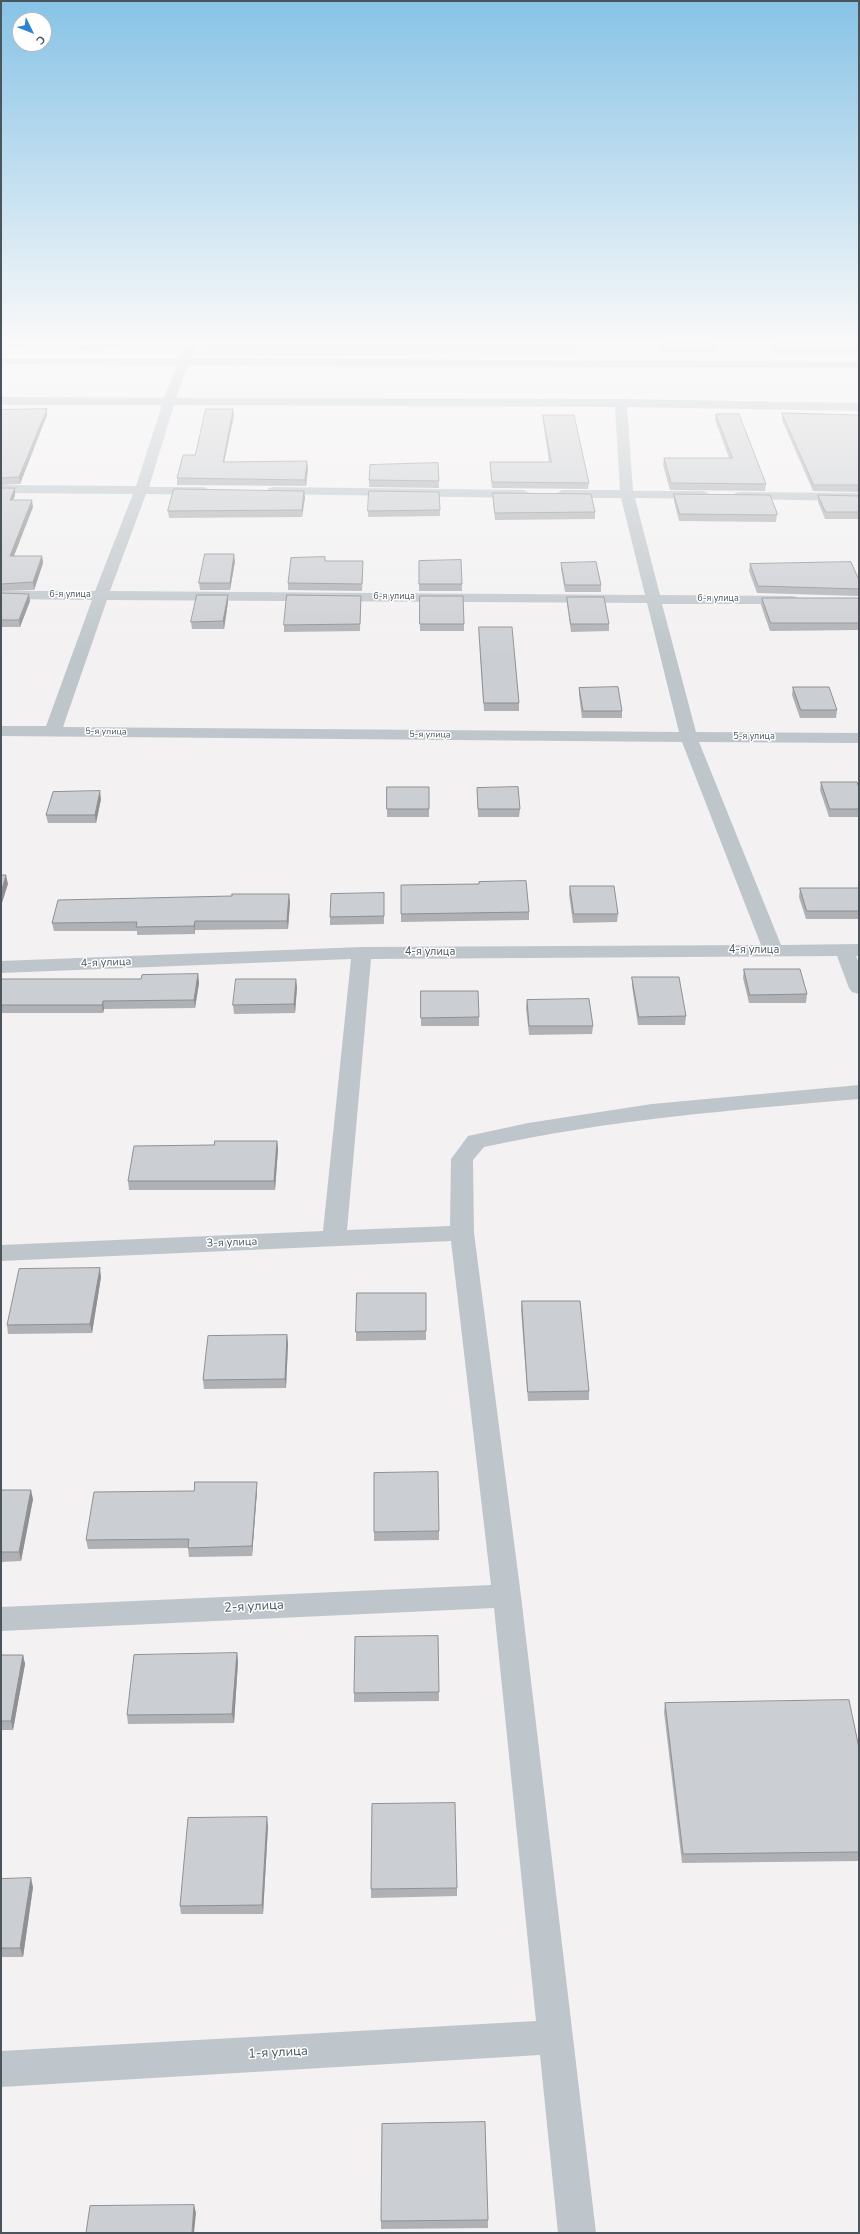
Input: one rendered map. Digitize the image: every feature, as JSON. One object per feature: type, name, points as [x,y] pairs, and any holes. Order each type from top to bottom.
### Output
[{"type":"street","points":[[53,731],[100,595],[141,490],[154,448]]},
{"type":"street","points":[[623,448],[626,495],[689,737],[773,950]]},
{"type":"street","points":[[1,489],[221,491]]},
{"type":"street","points":[[260,491],[859,497]]},
{"type":"street","name":"6-я улица","points":[[1,595],[804,600]]},
{"type":"street","name":"5-я улица","points":[[1,731],[859,738]]},
{"type":"street","points":[[852,950],[859,988]]},
{"type":"street","name":"4-я улица","points":[[1,967],[362,953],[852,950]]},
{"type":"street","points":[[334,1239],[362,953]]},
{"type":"street","points":[[577,2233],[507,1596],[462,1233],[462,1159],[476,1141],[528,1130],[652,1111],[859,1092]]},
{"type":"street","name":"3-я улица","points":[[1,1253],[462,1233]]},
{"type":"street","name":"2-я улица","points":[[1,1619],[507,1596]]},
{"type":"street","name":"1-я улица","points":[[1,2069],[556,2036]]},
{"type":"building","points":[[1,448],[31,448],[19,477],[1,478]]},
{"type":"building","points":[[197,448],[226,448],[223,462],[307,461],[305,480],[177,478],[183,455],[195,455]]},
{"type":"building","points":[[549,448],[581,448],[589,483],[492,482],[490,462],[551,462]]},
{"type":"building","points":[[728,448],[752,448],[766,484],[671,483],[664,458],[732,458]]},
{"type":"building","points":[[798,448],[859,448],[859,485],[814,485]]},
{"type":"building","points":[[438,463],[439,481],[369,480],[370,465]]},
{"type":"building","points":[[1,488],[15,488],[10,500],[32,500],[10,556],[42,556],[33,582],[1,584]]},
{"type":"building","points":[[174,489],[304,491],[302,510],[168,511]]},
{"type":"building","points":[[369,491],[439,492],[440,510],[368,511]]},
{"type":"building","points":[[493,493],[591,494],[595,512],[495,513]]},
{"type":"building","points":[[674,494],[770,495],[777,515],[680,514]]},
{"type":"building","points":[[818,495],[859,496],[859,512],[826,512]]},
{"type":"building","points":[[205,554],[234,554],[230,583],[199,583]]},
{"type":"building","points":[[325,557],[325,561],[363,561],[362,584],[288,583],[291,558]]},
{"type":"building","points":[[461,560],[462,584],[419,584],[419,561]]},
{"type":"building","points":[[596,562],[601,585],[565,585],[561,563]]},
{"type":"building","points":[[851,562],[859,580],[859,589],[758,586],[750,564]]},
{"type":"building","points":[[1,593],[29,594],[19,620],[1,620]]},
{"type":"building","points":[[197,595],[228,595],[223,621],[191,622]]},
{"type":"building","points":[[287,595],[361,596],[360,624],[284,625]]},
{"type":"building","points":[[420,596],[463,596],[464,624],[420,624]]},
{"type":"building","points":[[567,597],[604,597],[609,624],[571,624]]},
{"type":"building","points":[[762,598],[859,598],[859,623],[771,623]]},
{"type":"building","points":[[479,627],[512,627],[519,703],[484,703]]},
{"type":"building","points":[[618,687],[622,711],[583,711],[579,688]]},
{"type":"building","points":[[793,687],[829,687],[837,710],[801,710]]},
{"type":"building","points":[[821,782],[857,782],[859,788],[859,809],[830,809]]},
{"type":"building","points":[[387,787],[429,787],[429,809],[387,809]]},
{"type":"building","points":[[518,787],[520,809],[478,809],[477,788]]},
{"type":"building","points":[[100,791],[95,815],[46,815],[53,792]]},
{"type":"building","points":[[1,875],[6,875],[1,893]]},
{"type":"building","points":[[526,881],[529,912],[401,914],[401,885],[479,884],[479,882]]},
{"type":"building","points":[[570,886],[614,886],[618,914],[574,914]]},
{"type":"building","points":[[800,888],[859,888],[859,911],[807,911]]},
{"type":"building","points":[[384,893],[384,916],[330,917],[331,894]]},
{"type":"building","points":[[232,894],[289,894],[287,921],[195,921],[194,926],[136,927],[137,922],[52,923],[58,900],[232,896]]},
{"type":"building","points":[[744,969],[800,969],[807,994],[750,995]]},
{"type":"building","points":[[198,974],[194,1000],[103,1001],[102,1005],[1,1005],[1,979],[141,979],[142,975]]},
{"type":"building","points":[[632,977],[679,977],[686,1016],[639,1017]]},
{"type":"building","points":[[236,979],[296,979],[294,1004],[233,1005]]},
{"type":"building","points":[[421,991],[478,991],[479,1017],[421,1018]]},
{"type":"building","points":[[589,999],[593,1026],[529,1026],[527,1000]]},
{"type":"building","points":[[215,1141],[277,1141],[274,1181],[128,1181],[134,1146],[214,1145]]},
{"type":"building","points":[[100,1268],[90,1324],[7,1325],[19,1269]]},
{"type":"building","points":[[357,1293],[426,1293],[426,1331],[356,1332]]},
{"type":"building","points":[[522,1301],[580,1301],[589,1391],[528,1392]]},
{"type":"building","points":[[287,1335],[285,1379],[203,1380],[208,1336]]},
{"type":"building","points":[[438,1472],[439,1531],[374,1532],[374,1473]]},
{"type":"building","points":[[195,1482],[257,1482],[252,1546],[188,1548],[189,1539],[86,1540],[94,1492],[194,1491]]},
{"type":"building","points":[[1,1490],[31,1490],[19,1552],[1,1552]]},
{"type":"building","points":[[438,1636],[439,1692],[354,1693],[355,1637]]},
{"type":"building","points":[[237,1653],[232,1714],[127,1715],[134,1655]]},
{"type":"building","points":[[1,1655],[23,1655],[11,1721],[1,1721]]},
{"type":"building","points":[[849,1700],[859,1748],[859,1852],[683,1854],[665,1703]]},
{"type":"building","points":[[455,1803],[457,1888],[371,1889],[372,1804]]},
{"type":"building","points":[[267,1817],[262,1905],[180,1906],[188,1818]]},
{"type":"building","points":[[31,1878],[20,1948],[1,1948],[1,1879]]},
{"type":"building","points":[[485,2122],[488,2220],[381,2221],[382,2124]]},
{"type":"building","points":[[194,2205],[192,2233],[86,2233],[90,2206]]}]
